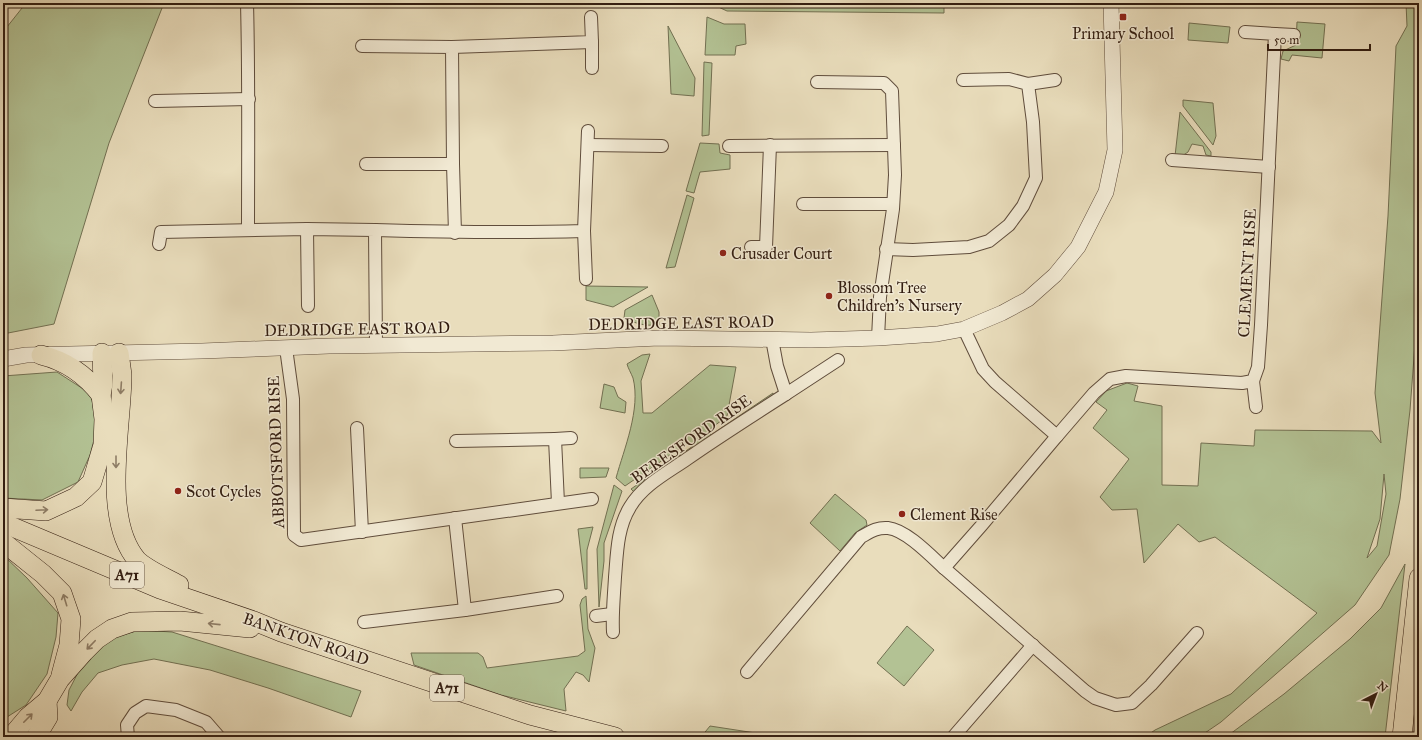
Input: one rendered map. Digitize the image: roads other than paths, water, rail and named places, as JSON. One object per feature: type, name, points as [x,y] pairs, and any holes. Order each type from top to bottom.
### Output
[{"type":"main road","points":[[3,508],[46,511],[76,497],[92,482],[103,445],[104,419],[101,395],[111,353]]},
{"type":"main road","points":[[111,353],[122,374],[116,450],[116,480],[120,523],[128,546],[138,561],[159,575],[254,621]]},
{"type":"main road","points":[[41,355],[61,361],[78,371],[101,395]]},
{"type":"main road","name":"BANKTON ROAD","points":[[3,523],[160,589],[254,621],[281,632],[530,715],[615,737]]},
{"type":"main road","points":[[3,542],[43,574],[62,593],[71,619],[69,645],[60,679],[36,737]]},
{"type":"main road","points":[[1402,737],[1419,578]]},
{"type":"main road","points":[[60,679],[97,639],[112,629],[132,622],[180,621],[281,632]]},
{"type":"main road","points":[[11,737],[28,717],[48,709]]},
{"type":"main road","points":[[48,709],[52,737]]},
{"type":"street","points":[[247,3],[249,99],[248,230]]},
{"type":"street","name":"DEDRIDGE EAST ROAD","points":[[3,359],[26,355],[552,343],[659,338],[812,340],[878,338],[937,334],[964,329],[1002,313],[1028,299],[1055,275],[1078,247],[1106,192],[1115,150],[1111,3]]},
{"type":"street","points":[[591,17],[592,68]]},
{"type":"street","points":[[1245,32],[1294,36]]},
{"type":"street","name":"CLEMENT RISE","points":[[1256,407],[1253,381],[1258,367],[1261,332],[1276,34]]},
{"type":"street","points":[[362,46],[452,47],[592,42]]},
{"type":"street","points":[[452,47],[455,232]]},
{"type":"street","points":[[964,80],[1009,79],[1028,84],[1055,80]]},
{"type":"street","points":[[817,82],[884,83],[892,91],[895,175],[893,204],[880,297],[878,338]]},
{"type":"street","points":[[886,249],[969,247],[989,241],[1009,225],[1023,206],[1036,178],[1033,128],[1028,84]]},
{"type":"street","points":[[155,101],[249,99]]},
{"type":"street","points":[[586,279],[584,231],[588,131]]},
{"type":"street","points":[[588,145],[662,146]]},
{"type":"street","points":[[751,247],[766,247],[770,145]]},
{"type":"street","points":[[729,146],[894,145]]},
{"type":"street","points":[[1172,160],[1269,167]]},
{"type":"street","points":[[366,164],[453,164]]},
{"type":"street","points":[[802,204],[893,204]]},
{"type":"street","points":[[307,229],[308,306]]},
{"type":"street","points":[[159,244],[161,232],[307,229],[455,232],[584,231]]},
{"type":"street","points":[[375,230],[376,346]]},
{"type":"street","points":[[964,329],[983,369],[995,382],[1057,436]]},
{"type":"street","points":[[772,339],[777,366],[786,394]]},
{"type":"street","name":"ABBOTSFORD RISE","points":[[286,348],[293,399],[294,535],[301,540],[592,499]]},
{"type":"street","name":"BERESFORD RISE","points":[[612,632],[612,614],[618,543],[624,519],[629,508],[638,495],[655,480],[709,443],[838,360]]},
{"type":"street","points":[[944,568],[1094,392],[1110,379],[1126,376],[1242,383],[1253,381]]},
{"type":"street","points":[[357,428],[362,532]]},
{"type":"street","points":[[456,441],[571,438]]},
{"type":"street","points":[[555,439],[558,504]]},
{"type":"street","points":[[455,518],[465,610]]},
{"type":"street","points":[[747,672],[861,537],[873,530],[888,528],[901,532],[915,542],[1085,691],[1095,698],[1116,705],[1132,703],[1151,685],[1197,633]]},
{"type":"street","points":[[364,622],[465,610],[556,596]]},
{"type":"street","points":[[596,616],[612,614]]},
{"type":"street","points":[[954,736],[1033,645]]},
{"type":"street","points":[[128,737],[128,725],[135,713],[146,706],[176,710],[206,722],[219,737]]},
{"type":"place","name":"Primary School","points":[[1123,17]]},
{"type":"place","name":"Crusader Court","points":[[723,253]]},
{"type":"place","name":"Blossom Tree Children's Nursery","points":[[829,296]]},
{"type":"place","name":"Scot Cycles","points":[[178,491]]},
{"type":"place","name":"Clement Rise","points":[[902,514]]}]
